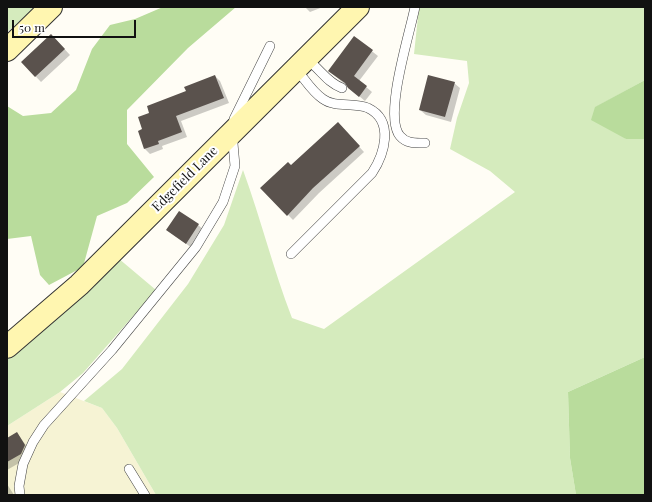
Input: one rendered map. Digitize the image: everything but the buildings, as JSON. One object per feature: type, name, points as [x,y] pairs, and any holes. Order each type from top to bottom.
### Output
[{"type":"street","points":[[7,50],[51,7]]},
{"type":"street","name":"Edgefield Lane","points":[[7,347],[79,285],[358,7]]},
{"type":"lane","points":[[415,7],[396,90],[394,125],[400,135],[408,142],[425,143]]},
{"type":"lane","points":[[20,495],[19,486],[23,464],[32,442],[44,425],[112,350],[196,247],[219,208],[235,166],[232,132],[234,119],[270,46]]},
{"type":"lane","points":[[301,64],[315,65],[328,81],[342,88]]},
{"type":"lane","points":[[291,254],[372,173],[380,161],[385,141],[381,121],[374,112],[367,108],[323,100],[301,64]]},
{"type":"lane","points":[[129,469],[145,495]]},
{"type":"shaded area","points":[[60,392],[102,408],[117,428],[156,495],[7,495],[7,426]]},
{"type":"green space","points":[[7,7],[36,7],[7,32]]},
{"type":"green space","points":[[163,7],[236,7],[188,48],[127,110],[127,144],[154,177],[127,203],[97,216],[83,267],[49,285],[40,275],[31,236],[7,239],[7,106],[23,116],[51,113],[76,90],[92,49],[110,25],[135,19]]},
{"type":"green space","points":[[419,7],[645,8],[645,80],[596,107],[626,139],[645,139],[645,357],[568,392],[570,458],[576,495],[156,495],[117,428],[102,408],[84,401],[122,369],[188,284],[224,225],[243,170],[292,318],[324,329],[515,192],[490,171],[450,149],[457,118],[469,83],[467,61],[414,54]]},
{"type":"green space","points":[[645,80],[645,139],[626,139],[591,120],[595,107]]},
{"type":"green space","points":[[118,258],[156,290],[83,373],[60,392],[7,426],[7,360],[72,303]]},
{"type":"green space","points":[[645,357],[645,495],[576,495],[570,458],[568,392]]}]
